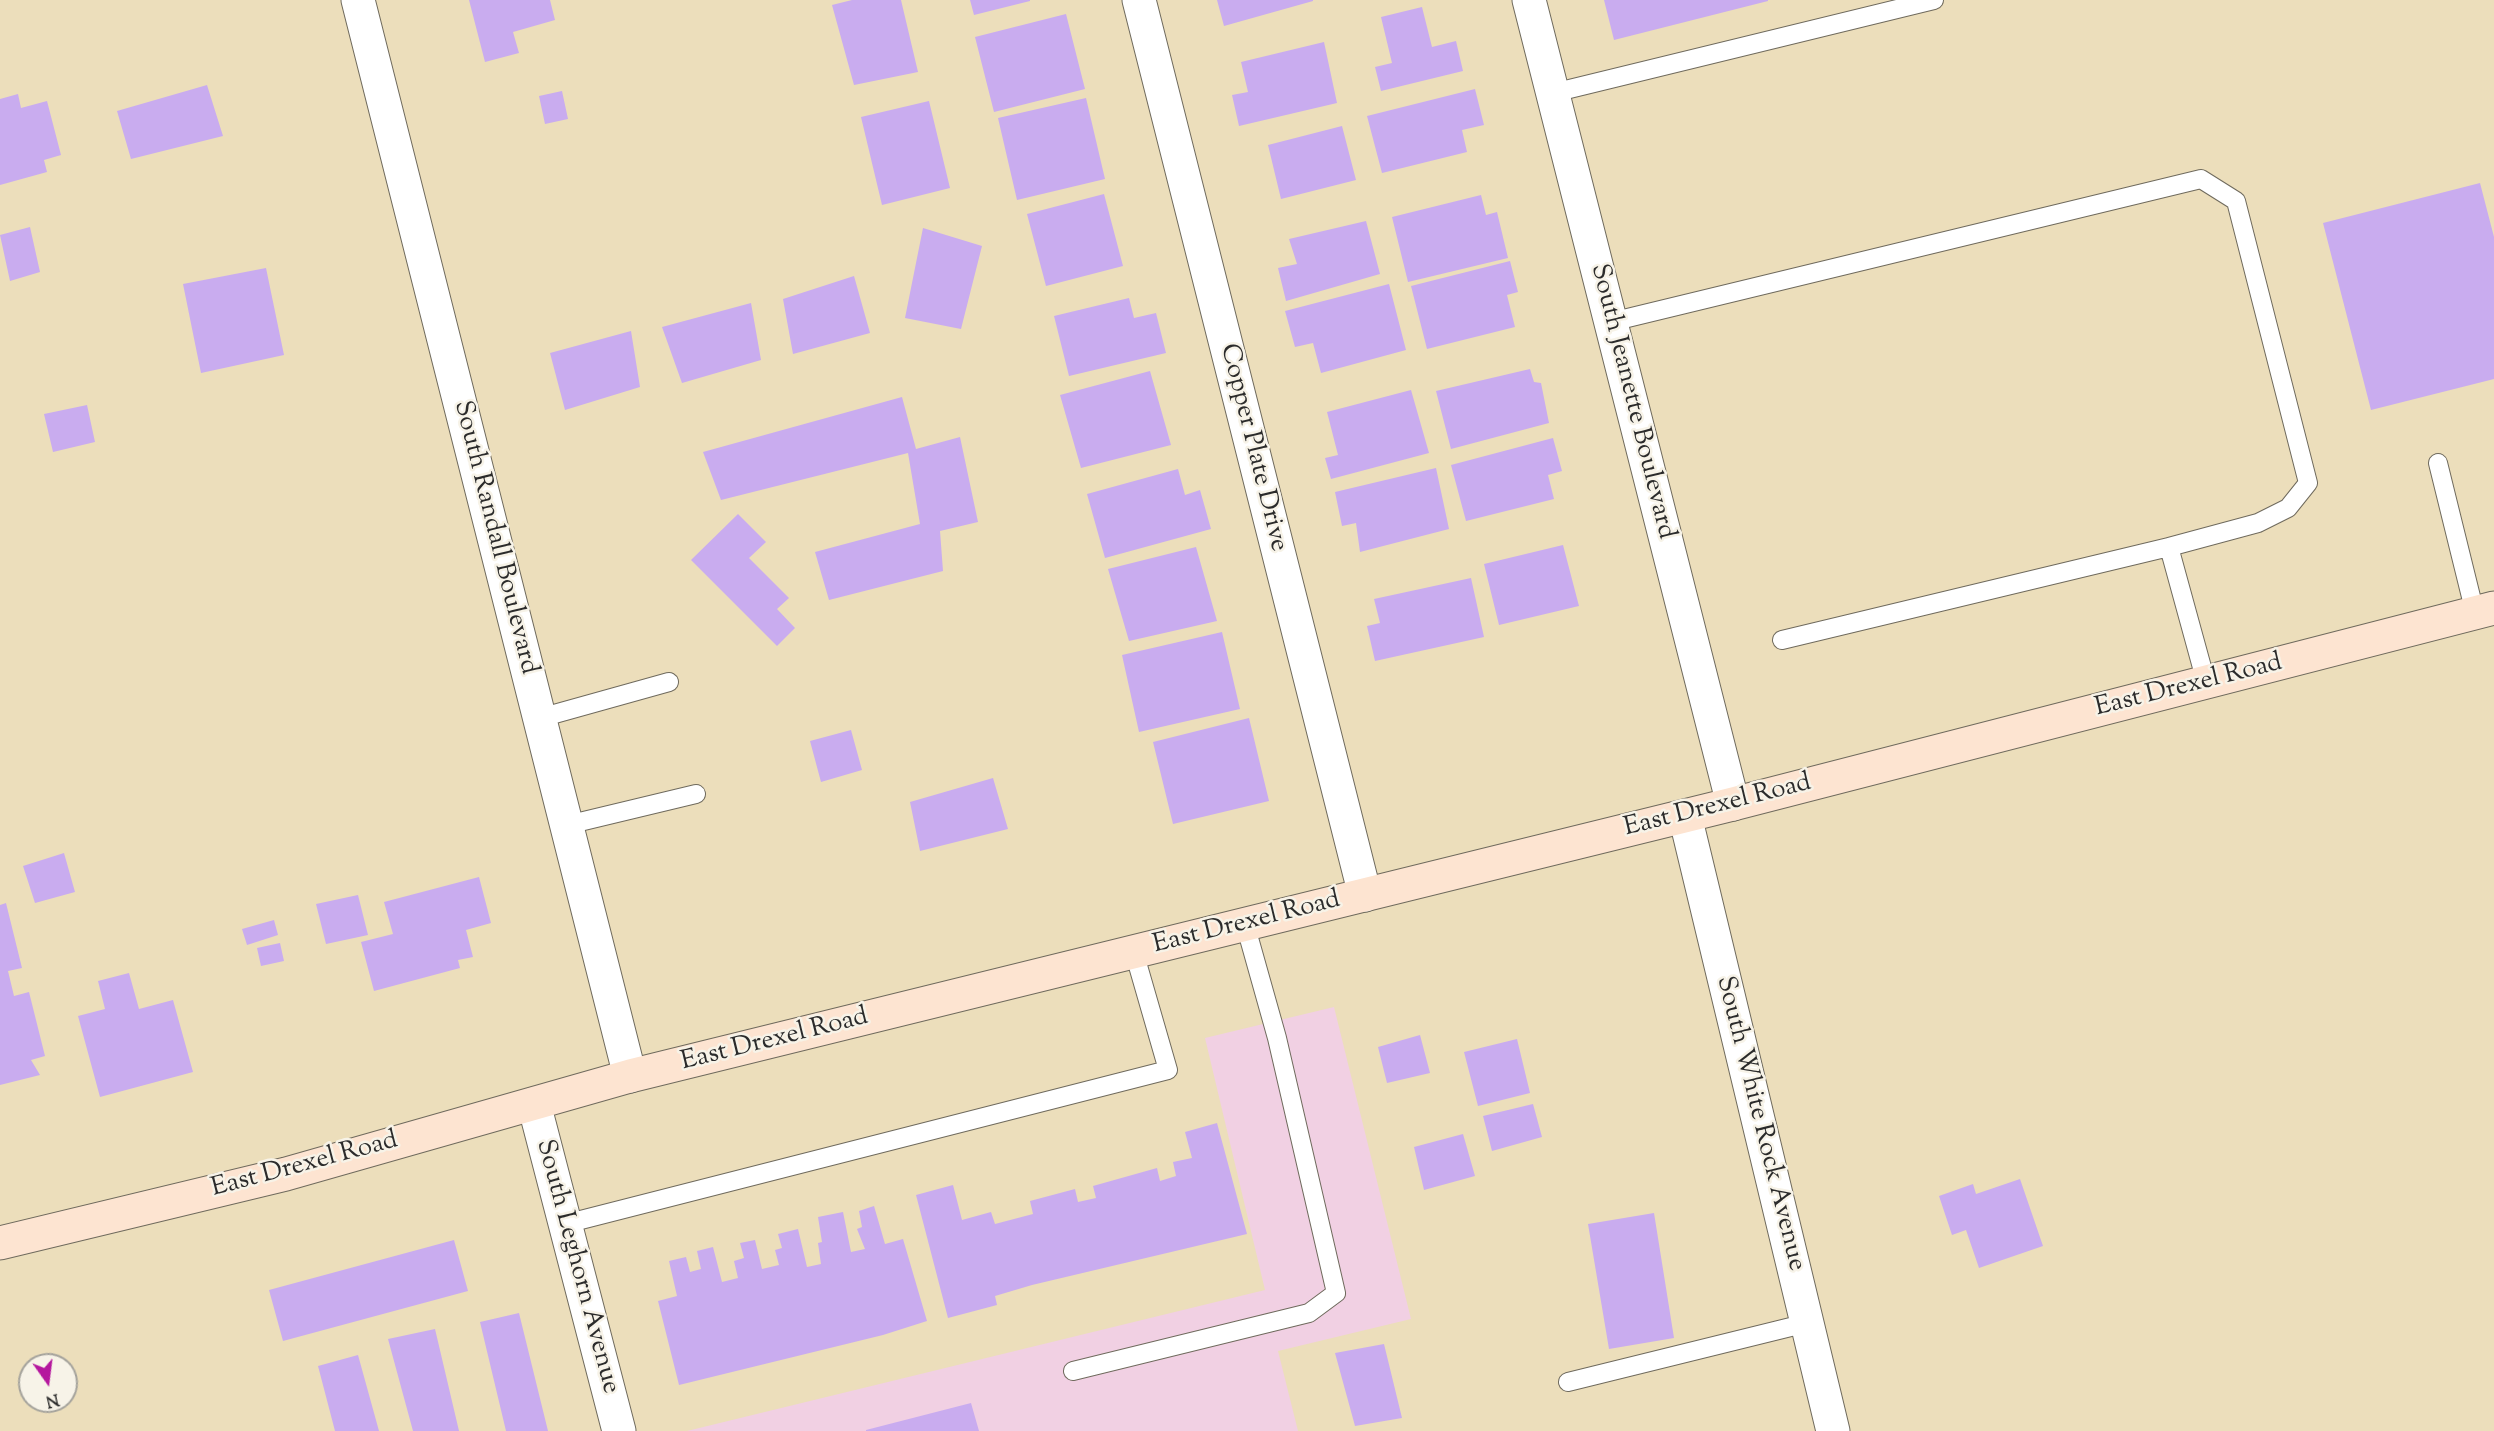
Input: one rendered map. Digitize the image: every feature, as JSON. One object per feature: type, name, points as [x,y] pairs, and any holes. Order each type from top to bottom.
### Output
[{"type":"street","name":"South Randall Boulevard","points":[[358,0],[630,1076]]},
{"type":"street","name":"Copper Plate Drive","points":[[1139,0],[1365,895]]},
{"type":"street","name":"South Jeanette Boulevard","points":[[1529,0],[1733,804]]},
{"type":"street","name":"East Drexel Road","points":[[0,1243],[286,1174],[630,1076],[1733,804],[2485,611]]},
{"type":"street","name":"South White Rock Avenue","points":[[1685,816],[1833,1431]]},
{"type":"street","name":"South Leghorn Avenue","points":[[534,1104],[619,1431]]},
{"type":"lane","points":[[1553,93],[1934,0]]},
{"type":"lane","points":[[1611,322],[2201,179],[2236,201],[2308,483],[2288,508],[2258,523],[2169,547],[1782,640]]},
{"type":"lane","points":[[2438,463],[2485,611]]},
{"type":"lane","points":[[2169,547],[2206,682]]},
{"type":"lane","points":[[540,718],[669,682]]},
{"type":"lane","points":[[567,825],[696,794]]},
{"type":"lane","points":[[1073,1371],[1309,1313],[1336,1293],[1277,1038],[1245,924]]},
{"type":"lane","points":[[565,1224],[1168,1070],[1134,952]]},
{"type":"lane","points":[[1568,1382],[1807,1323]]},
{"type":"shaded area","points":[[1334,1007],[1411,1319],[1278,1351],[1298,1431],[687,1431],[1265,1290],[1205,1038]]},
{"type":"building","points":[[469,0],[550,0],[555,20],[513,32],[519,53],[485,62]]},
{"type":"building","points":[[852,0],[901,0],[918,72],[854,85],[832,5]]},
{"type":"building","points":[[970,0],[1030,0],[1030,1],[974,15]]},
{"type":"building","points":[[1217,0],[1313,0],[1313,1],[1224,26]]},
{"type":"building","points":[[1604,0],[1768,0],[1768,1],[1614,40]]},
{"type":"building","points":[[1422,7],[1432,47],[1456,41],[1463,71],[1381,91],[1375,67],[1392,63],[1381,17]]},
{"type":"building","points":[[1066,14],[1085,89],[994,112],[975,37]]},
{"type":"building","points":[[1324,42],[1337,103],[1239,126],[1232,95],[1248,92],[1241,62]]},
{"type":"building","points":[[207,85],[223,136],[131,159],[117,111]]},
{"type":"building","points":[[1475,89],[1484,125],[1462,130],[1467,152],[1382,173],[1367,116]]},
{"type":"building","points":[[562,91],[568,119],[545,124],[539,96]]},
{"type":"building","points":[[18,94],[21,108],[47,101],[61,155],[44,160],[47,172],[0,185],[0,99]]},
{"type":"building","points":[[1086,98],[1105,179],[1017,200],[998,118]]},
{"type":"building","points":[[929,101],[950,188],[882,205],[861,117]]},
{"type":"building","points":[[1342,126],[1356,180],[1281,199],[1268,145]]},
{"type":"building","points":[[2480,183],[2494,237],[2494,379],[2371,410],[2323,223]]},
{"type":"building","points":[[1104,194],[1123,266],[1046,286],[1027,214]]},
{"type":"building","points":[[1481,195],[1486,215],[1497,212],[1508,258],[1408,282],[1392,217]]},
{"type":"building","points":[[1366,221],[1380,274],[1286,301],[1278,268],[1297,264],[1289,239]]},
{"type":"building","points":[[30,227],[40,272],[10,281],[0,235]]},
{"type":"building","points":[[923,228],[982,246],[961,329],[905,318]]},
{"type":"building","points":[[1510,261],[1518,292],[1507,295],[1515,327],[1427,349],[1411,286]]},
{"type":"building","points":[[266,268],[284,355],[201,373],[183,284]]},
{"type":"building","points":[[854,276],[870,333],[793,354],[783,299]]},
{"type":"building","points":[[1389,284],[1406,350],[1321,373],[1313,343],[1295,347],[1285,311]]},
{"type":"building","points":[[1129,298],[1134,318],[1156,313],[1166,353],[1069,376],[1054,316]]},
{"type":"building","points":[[751,303],[761,360],[682,383],[662,327]]},
{"type":"building","points":[[631,331],[640,387],[565,410],[550,353]]},
{"type":"building","points":[[1530,369],[1534,382],[1541,383],[1549,423],[1451,449],[1436,391]]},
{"type":"building","points":[[1150,371],[1171,445],[1081,468],[1060,395]]},
{"type":"building","points":[[1411,390],[1429,453],[1331,479],[1325,458],[1338,455],[1327,412]]},
{"type":"building","points":[[902,397],[916,449],[960,437],[978,522],[940,531],[943,571],[829,600],[815,552],[920,524],[908,453],[721,500],[703,452]]},
{"type":"building","points":[[87,405],[95,442],[53,452],[44,414]]},
{"type":"building","points":[[1553,438],[1562,471],[1548,475],[1554,499],[1466,521],[1451,465]]},
{"type":"building","points":[[1436,468],[1449,529],[1360,552],[1356,523],[1342,526],[1335,492]]},
{"type":"building","points":[[1178,469],[1185,495],[1200,490],[1211,529],[1105,558],[1087,494]]},
{"type":"building","points":[[738,514],[766,542],[749,558],[789,598],[777,609],[795,628],[777,646],[691,560]]},
{"type":"building","points":[[1563,545],[1579,606],[1499,625],[1484,564]]},
{"type":"building","points":[[1196,547],[1217,621],[1129,641],[1108,569]]},
{"type":"building","points":[[1471,578],[1484,637],[1375,661],[1367,626],[1380,623],[1374,599]]},
{"type":"building","points":[[1222,632],[1240,709],[1139,732],[1122,655]]},
{"type":"building","points":[[1249,718],[1269,801],[1173,824],[1153,742]]},
{"type":"building","points":[[851,730],[862,770],[821,782],[810,741]]},
{"type":"building","points":[[993,778],[1008,829],[920,851],[910,802]]},
{"type":"building","points":[[64,853],[75,892],[35,903],[23,866]]},
{"type":"building","points":[[479,877],[491,923],[466,930],[473,957],[458,960],[460,968],[374,991],[361,942],[393,934],[384,902]]},
{"type":"building","points":[[358,895],[368,935],[326,944],[316,904]]},
{"type":"building","points":[[6,903],[22,968],[8,971],[14,996],[29,992],[45,1056],[31,1060],[40,1075],[0,1085],[0,905]]},
{"type":"building","points":[[274,920],[278,935],[247,945],[242,929]]},
{"type":"building","points":[[280,943],[284,961],[261,966],[257,948]]},
{"type":"building","points":[[129,973],[139,1009],[173,1000],[193,1072],[100,1097],[78,1016],[105,1009],[98,981]]},
{"type":"building","points":[[1420,1035],[1430,1073],[1387,1083],[1378,1047]]},
{"type":"building","points":[[1517,1039],[1530,1093],[1478,1106],[1464,1052]]},
{"type":"building","points":[[1533,1104],[1542,1137],[1492,1151],[1483,1116]]},
{"type":"building","points":[[1217,1123],[1247,1234],[1032,1285],[995,1296],[997,1305],[948,1318],[916,1195],[953,1185],[962,1220],[991,1212],[995,1224],[1033,1214],[1030,1201],[1075,1189],[1078,1202],[1096,1198],[1093,1186],[1157,1168],[1160,1181],[1176,1176],[1173,1162],[1192,1158],[1185,1132]]},
{"type":"building","points":[[1463,1134],[1475,1176],[1424,1190],[1414,1147]]},
{"type":"building","points":[[2020,1179],[2043,1246],[1979,1268],[1966,1230],[1952,1235],[1939,1196],[1973,1184],[1976,1194]]},
{"type":"building","points":[[874,1206],[885,1244],[903,1239],[927,1321],[883,1335],[679,1385],[658,1301],[677,1296],[669,1261],[686,1257],[690,1272],[701,1269],[697,1251],[713,1247],[722,1282],[738,1278],[734,1261],[744,1258],[740,1243],[755,1240],[762,1269],[779,1265],[775,1250],[782,1248],[778,1234],[798,1229],[807,1267],[821,1264],[818,1243],[822,1242],[818,1217],[843,1212],[851,1252],[865,1249],[857,1229],[862,1227],[859,1211]]},
{"type":"building","points":[[1654,1213],[1674,1338],[1609,1349],[1588,1224]]},
{"type":"building","points":[[454,1240],[468,1291],[283,1341],[269,1290]]},
{"type":"building","points":[[519,1313],[548,1431],[506,1431],[480,1322]]},
{"type":"building","points":[[435,1329],[459,1431],[413,1431],[388,1339]]},
{"type":"building","points":[[1384,1344],[1402,1418],[1355,1426],[1335,1353]]},
{"type":"building","points":[[358,1355],[379,1431],[335,1431],[318,1366]]},
{"type":"building","points":[[971,1403],[979,1431],[866,1431],[866,1430]]}]
